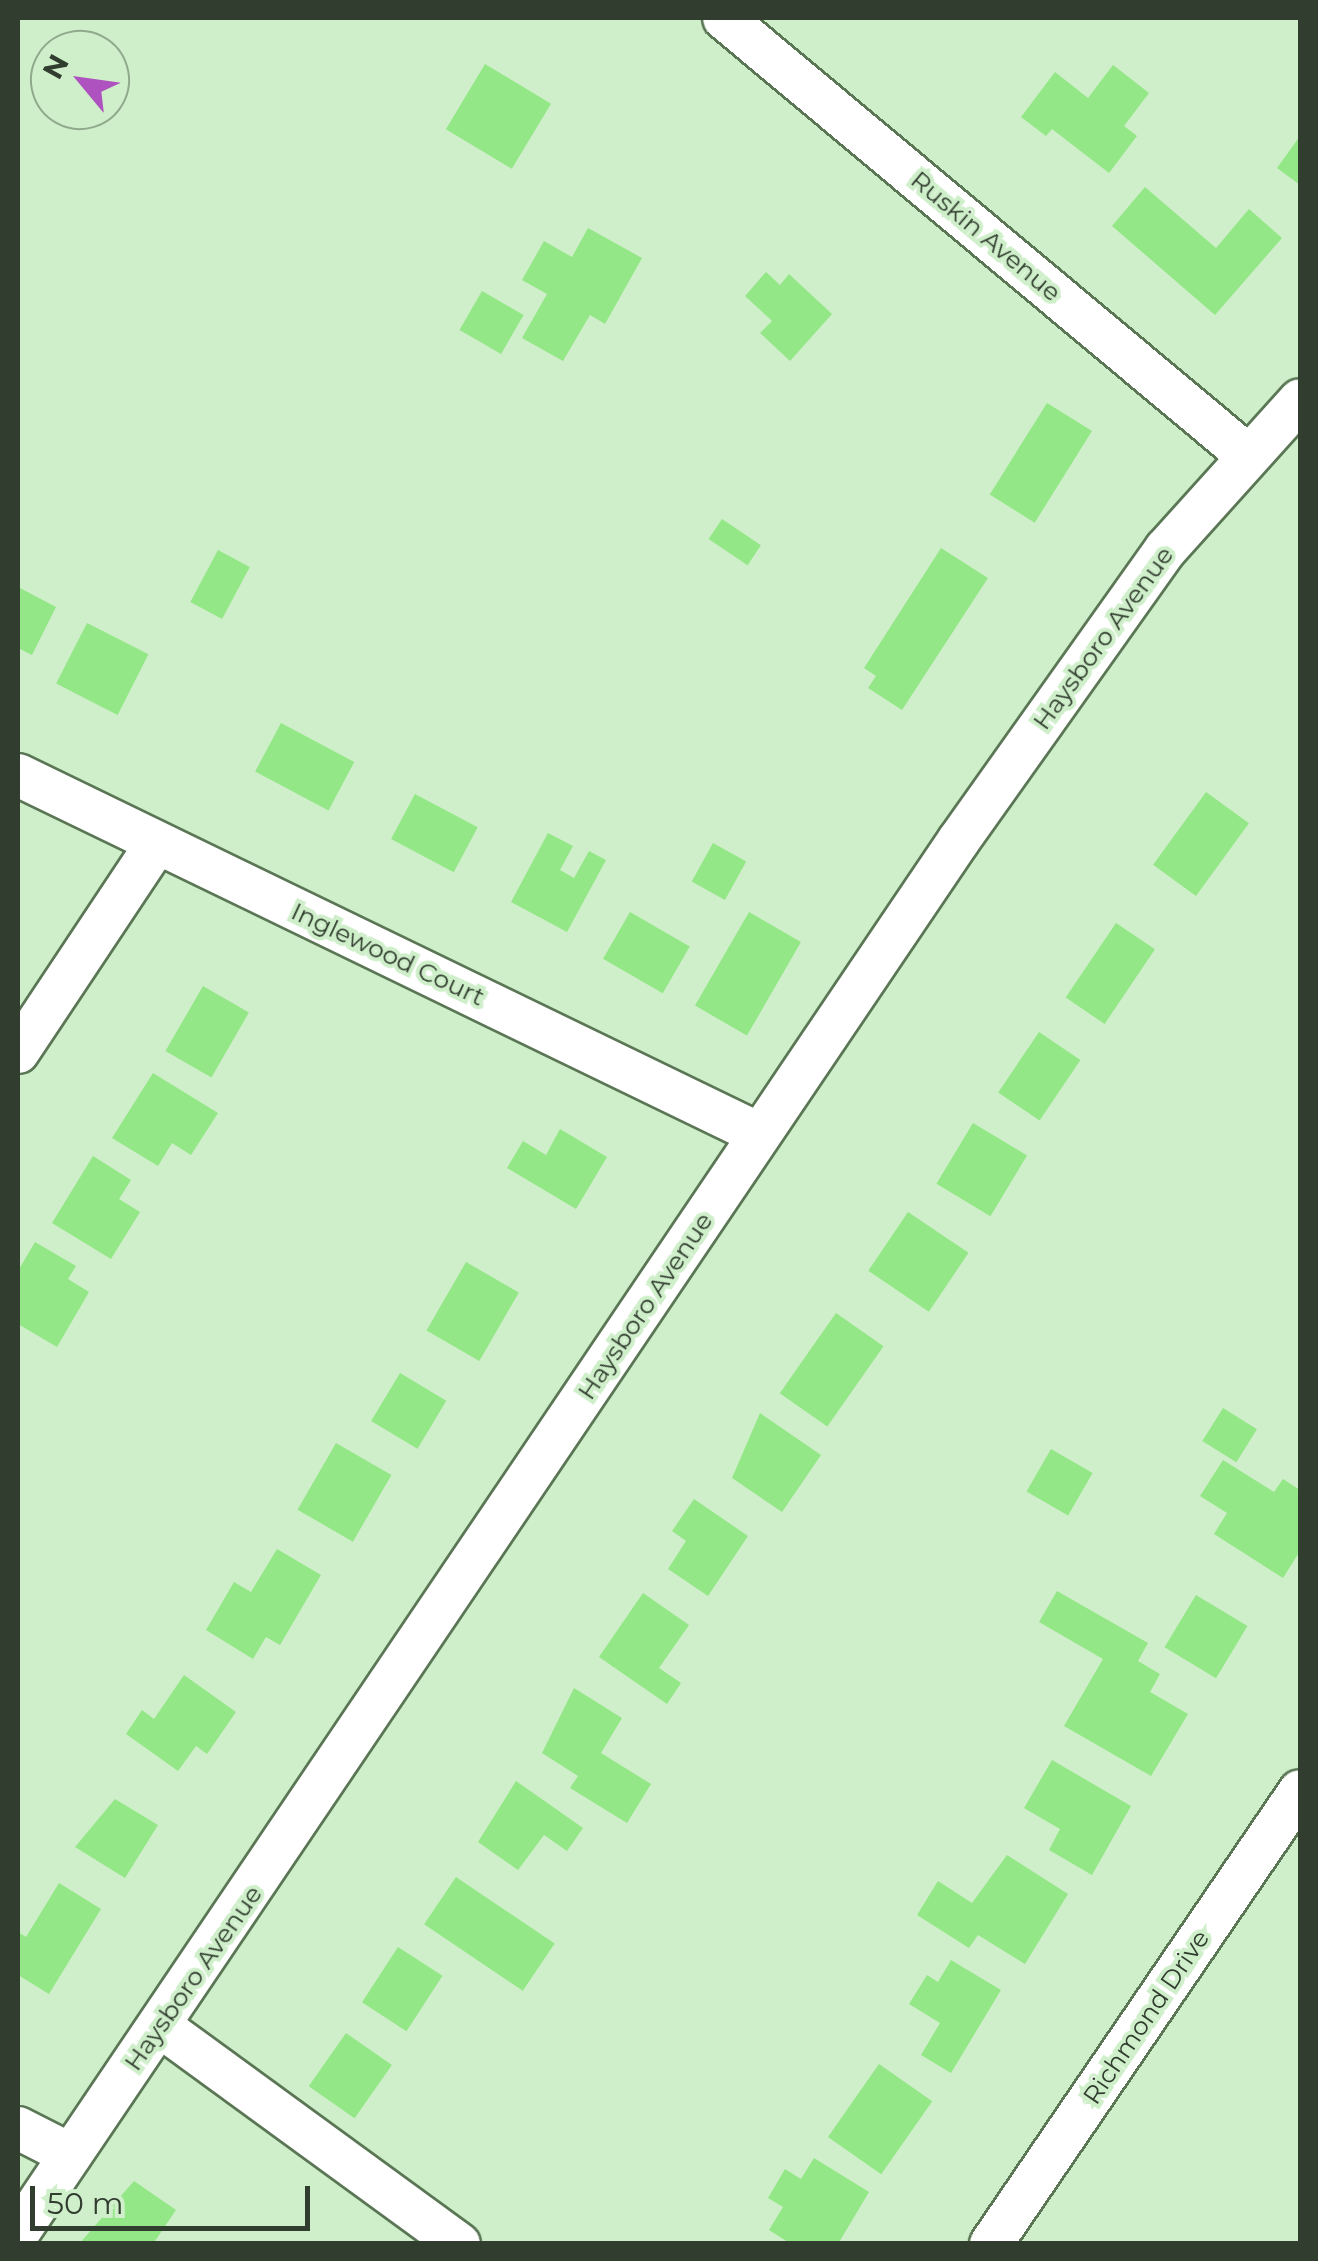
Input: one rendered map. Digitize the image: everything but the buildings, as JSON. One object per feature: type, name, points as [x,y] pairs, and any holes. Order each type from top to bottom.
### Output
[{"type":"street","name":"Ruskin Avenue","points":[[724,18],[1247,455]]},
{"type":"street","name":"Haysboro Avenue","points":[[18,2231],[759,1134],[1166,549],[1300,400]]},
{"type":"street","name":"Inglewood Court","points":[[18,775],[759,1134]]},
{"type":"street","points":[[18,1052],[156,844]]},
{"type":"street","name":"Richmond Drive","points":[[991,2244],[1300,1792]]},
{"type":"street","points":[[160,2026],[458,2244]]},
{"type":"street","points":[[18,2128],[71,2156]]}]
